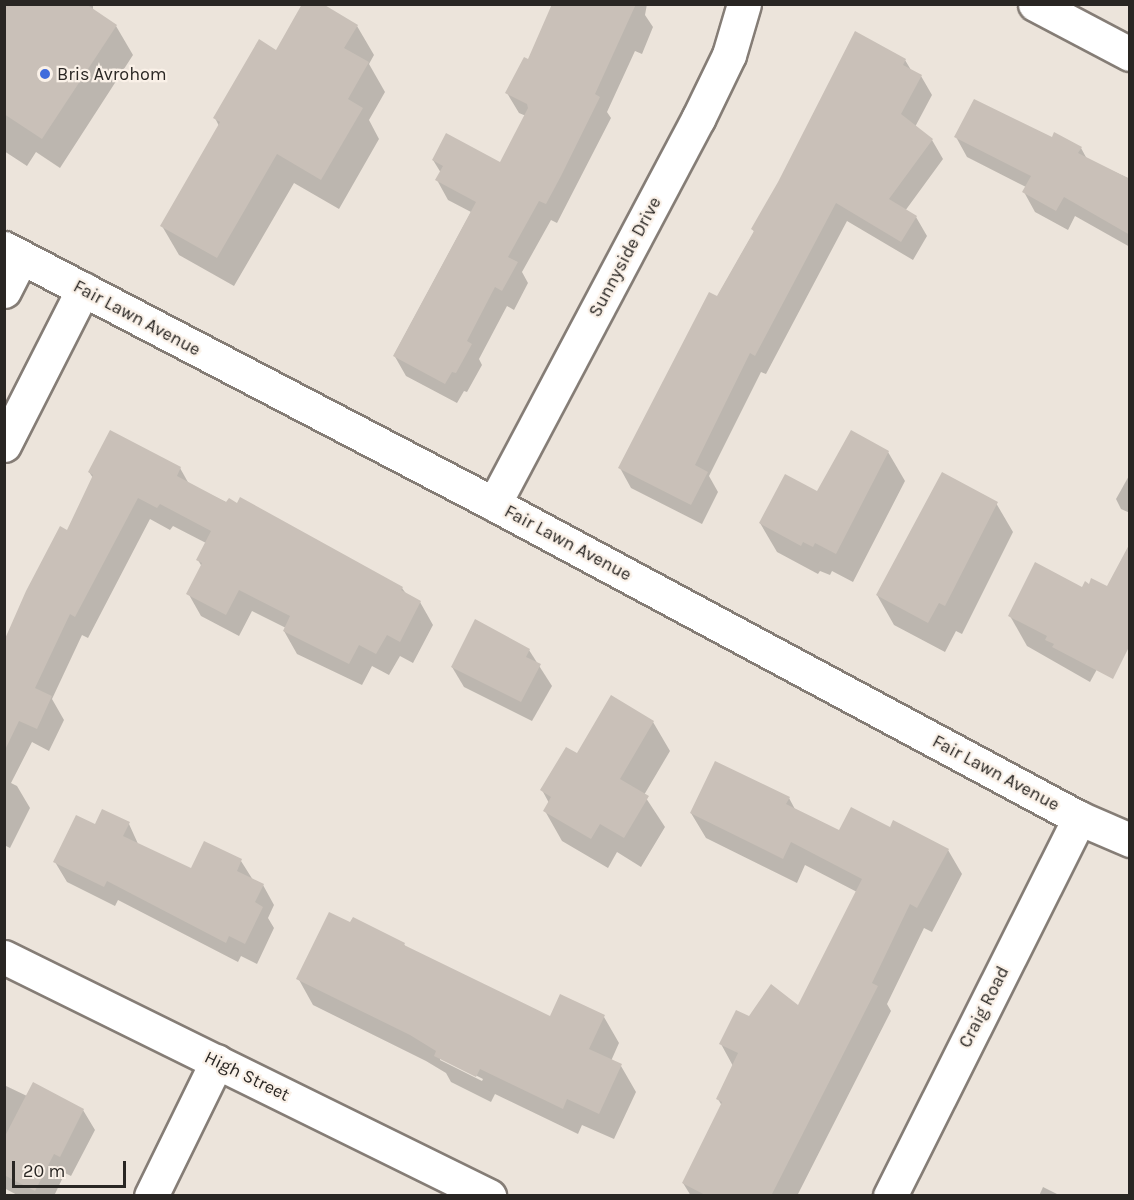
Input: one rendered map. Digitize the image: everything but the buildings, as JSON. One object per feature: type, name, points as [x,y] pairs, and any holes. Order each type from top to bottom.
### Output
[{"type":"street","name":"Sunnyside Drive","points":[[494,504],[699,119],[729,54],[744,4]]},
{"type":"street","points":[[1035,4],[1130,54]]},
{"type":"street","name":"Fair Lawn Avenue","points":[[13,252],[494,504],[1079,818],[1130,840]]},
{"type":"street","points":[[4,291],[13,252]]},
{"type":"street","points":[[4,445],[83,289]]},
{"type":"street","name":"Craig Road","points":[[890,1196],[1079,818]]},
{"type":"street","name":"High Street","points":[[4,957],[489,1196]]},
{"type":"street","points":[[151,1196],[217,1062]]},
{"type":"place","name":"Bris Avrohom","points":[[45,74]]}]
